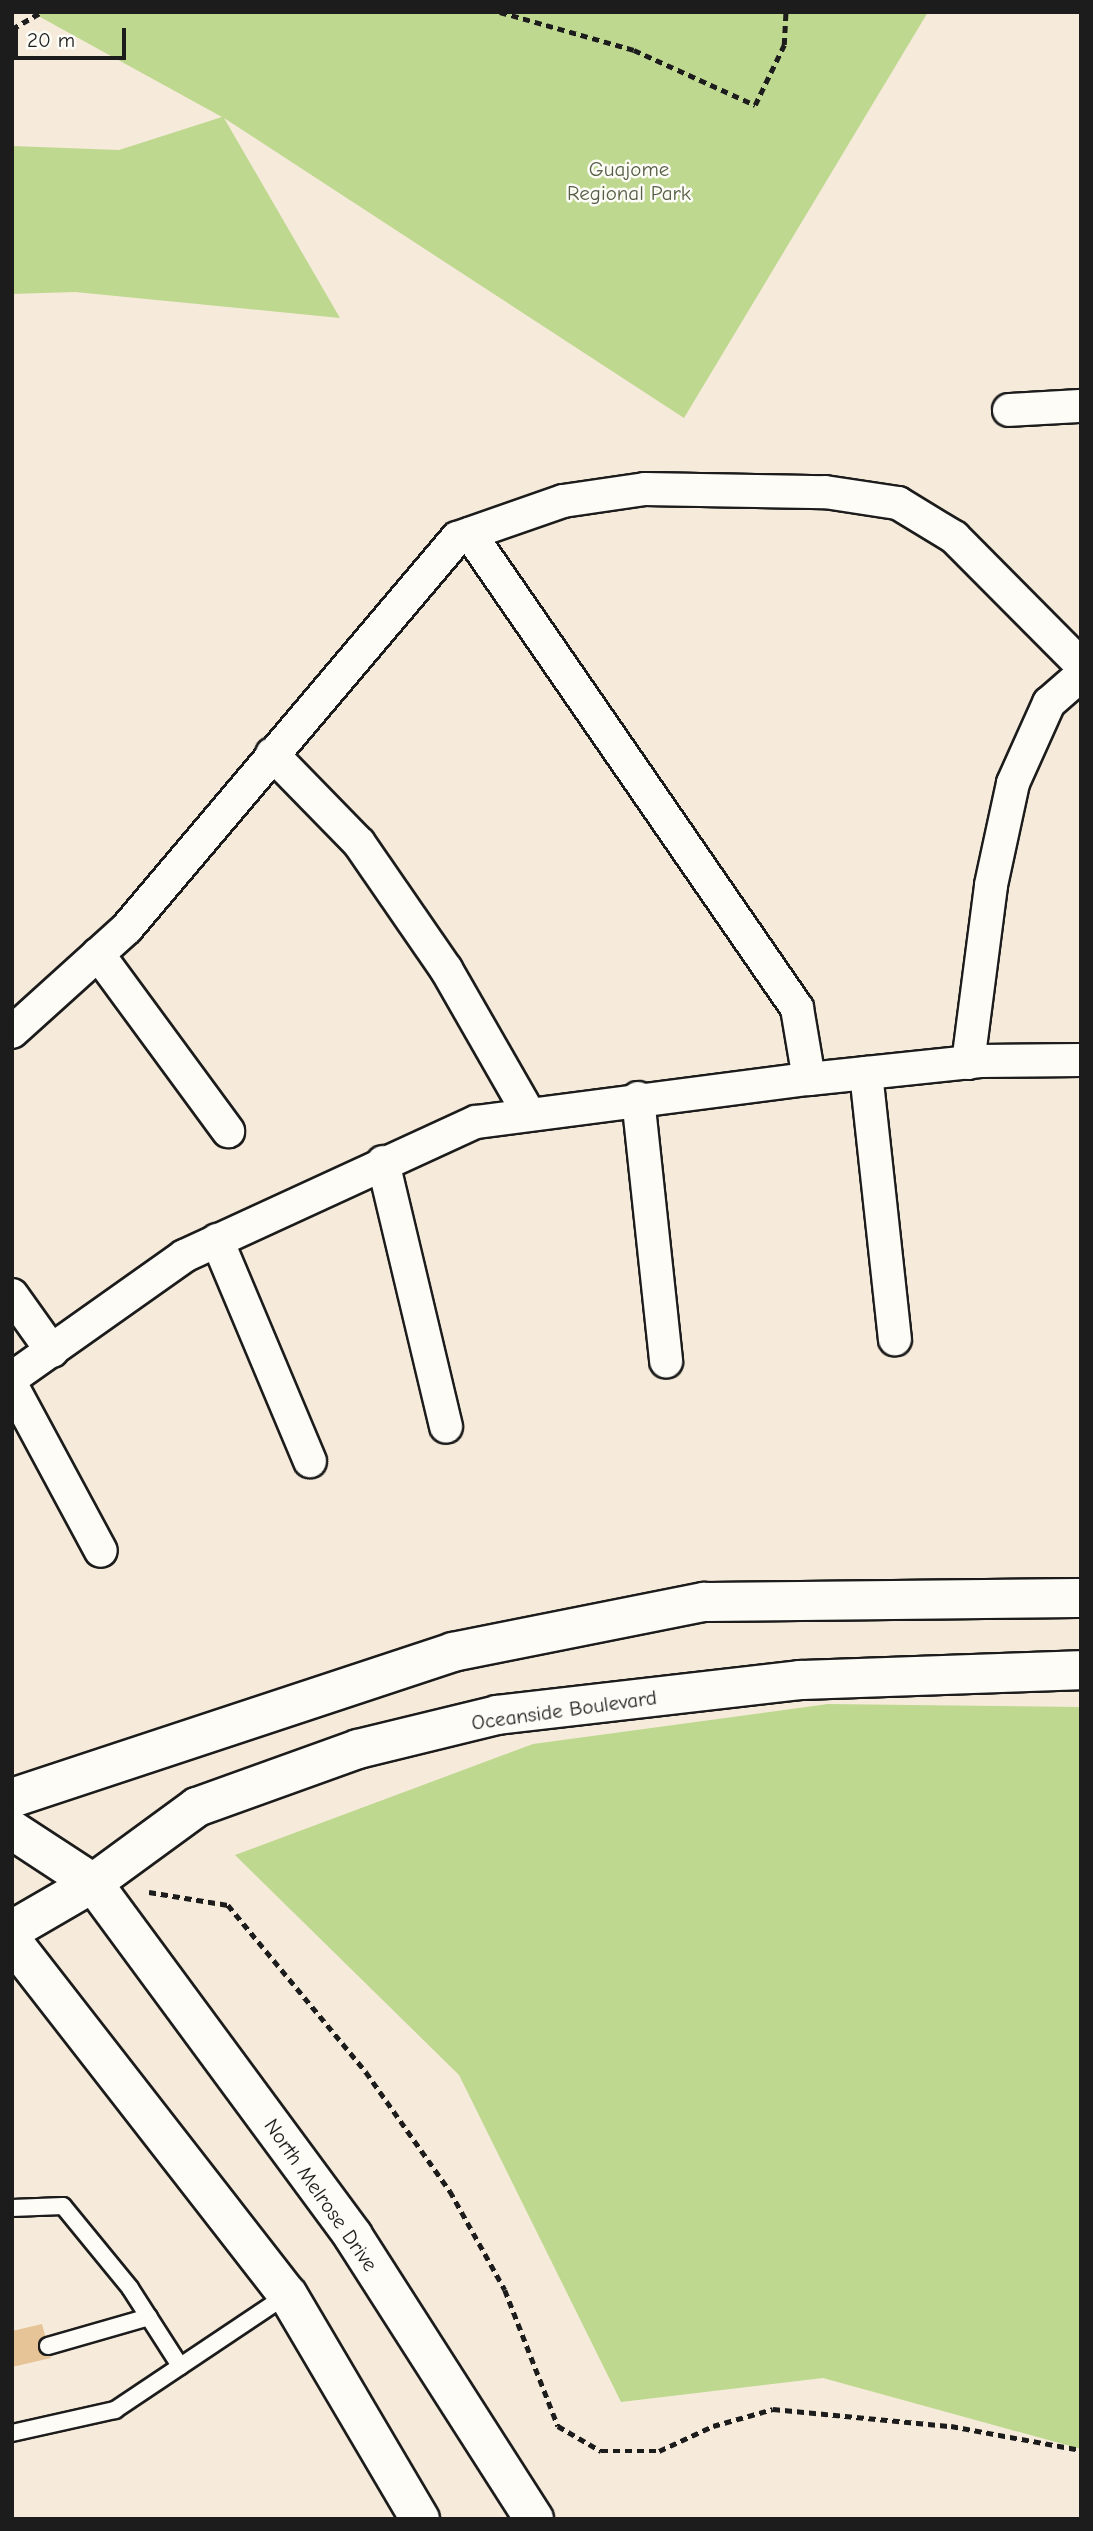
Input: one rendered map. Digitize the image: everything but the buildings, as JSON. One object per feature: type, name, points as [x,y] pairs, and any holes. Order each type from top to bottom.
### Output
[{"type":"main road","points":[[12,1798],[453,1652],[704,1602],[1081,1598]]},
{"type":"main road","name":"Oceanside Boulevard","points":[[12,1930],[93,1883],[197,1807],[358,1749],[497,1715],[800,1680],[1081,1670]]},
{"type":"main road","points":[[12,1830],[93,1883]]},
{"type":"main road","name":"North Melrose Drive","points":[[93,1883],[353,2236],[534,2519]]},
{"type":"main road","points":[[12,1941],[288,2295],[420,2519]]},
{"type":"street","points":[[1009,410],[1081,406]]},
{"type":"street","points":[[12,1032],[98,954],[457,538],[564,501],[645,489],[825,492],[898,503],[954,537],[1081,665]]},
{"type":"street","points":[[470,534],[797,1008],[809,1079]]},
{"type":"street","points":[[968,1063],[991,886],[1013,783],[1049,703],[1081,675]]},
{"type":"street","points":[[272,754],[359,843],[446,969],[529,1114]]},
{"type":"street","points":[[98,954],[228,1131]]},
{"type":"street","points":[[12,1378],[217,1240],[383,1162],[476,1122],[638,1098],[866,1073],[968,1063],[1081,1060]]},
{"type":"street","points":[[866,1073],[895,1339]]},
{"type":"street","points":[[638,1098],[666,1362]]},
{"type":"street","points":[[383,1162],[446,1427]]},
{"type":"street","points":[[217,1240],[310,1461]]},
{"type":"street","points":[[12,1295],[52,1351]]},
{"type":"street","points":[[12,1386],[101,1551]]},
{"type":"lane","points":[[12,2208],[63,2206],[149,2317],[180,2366]]},
{"type":"lane","points":[[12,2434],[115,2410],[288,2295]]},
{"type":"lane","points":[[48,2346],[149,2317]]},
{"type":"path","points":[[12,29],[41,12]]},
{"type":"path","points":[[500,12],[634,50],[755,105],[784,45],[786,12]]},
{"type":"path","points":[[93,1883],[228,1905],[366,2072],[450,2191],[505,2290],[558,2426],[601,2451],[659,2451],[713,2426],[773,2409],[951,2426],[1081,2450]]},
{"type":"green space","name":"Guajome Regional Park","points":[[31,12],[928,12],[684,418],[224,118],[340,318],[75,292],[12,294],[12,146],[119,150],[222,117]]},
{"type":"green space","points":[[828,1704],[1081,1707],[1081,2449],[823,2378],[621,2402],[459,2075],[235,1855],[533,1744]]}]
